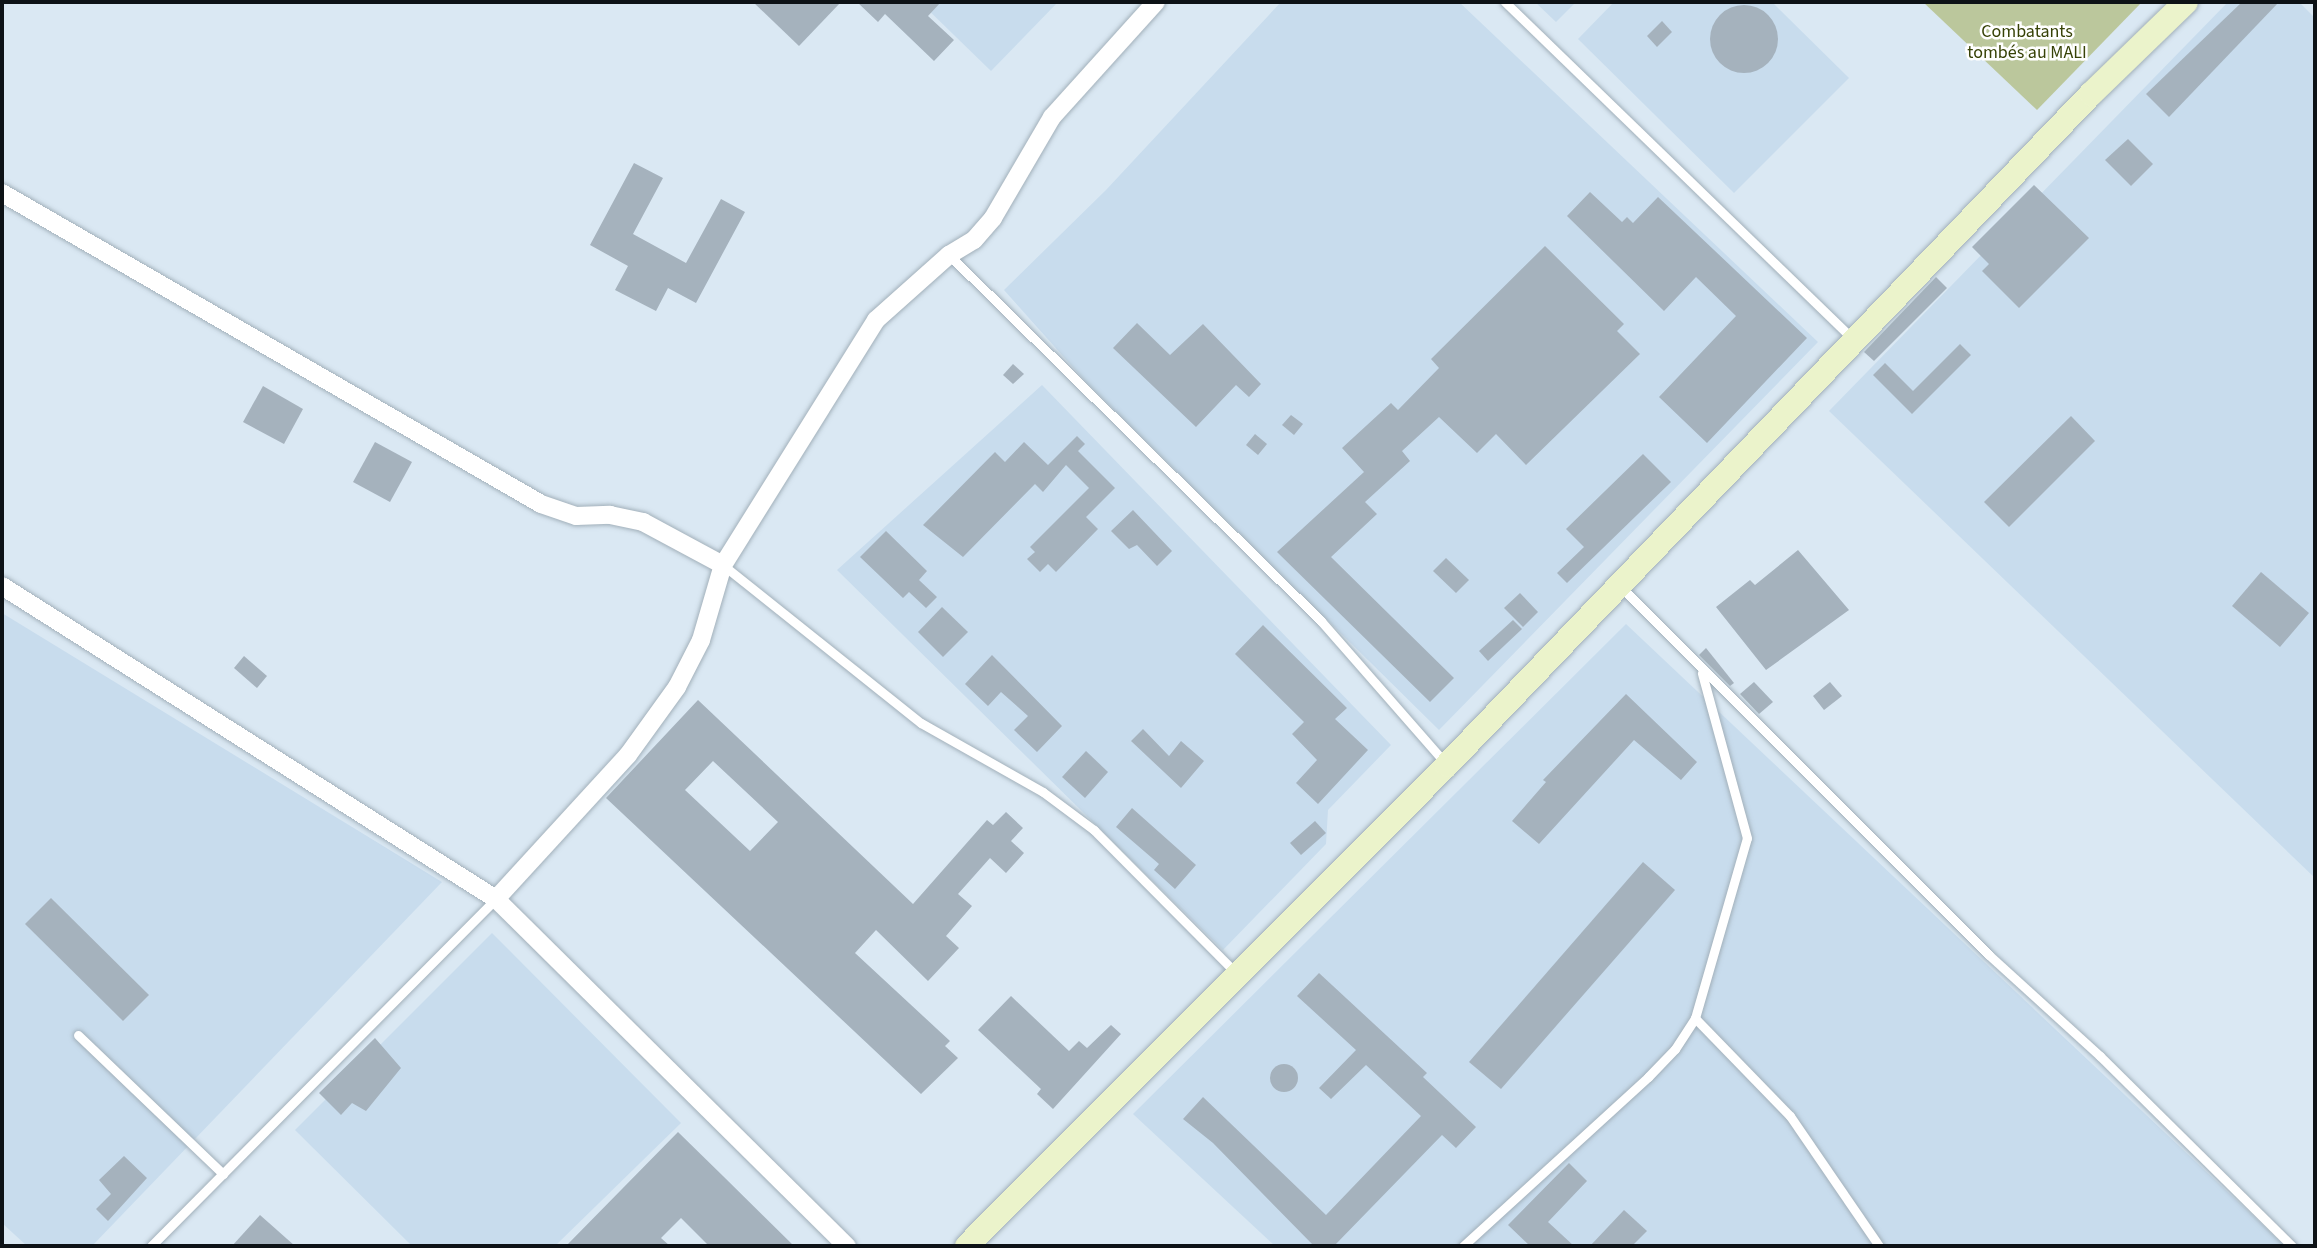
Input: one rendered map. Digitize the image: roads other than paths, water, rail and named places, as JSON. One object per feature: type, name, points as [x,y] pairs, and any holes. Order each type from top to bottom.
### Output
[{"type":"street","points":[[496,899],[628,755],[677,687],[702,640],[723,565],[876,320],[949,255],[974,240],[993,218],[1052,117],[1156,2]]},
{"type":"street","points":[[967,1246],[1235,972],[1447,765],[2186,2]]},
{"type":"street","points":[[2,193],[541,504],[576,516],[610,515],[643,522],[723,565]]},
{"type":"street","points":[[2,586],[496,899],[847,1246]]},
{"type":"lane","points":[[1505,2],[1855,341]]},
{"type":"lane","points":[[949,255],[1321,621],[1447,765]]},
{"type":"lane","points":[[723,565],[921,723],[1043,792],[1094,830],[1235,972]]},
{"type":"lane","points":[[1620,586],[1702,672],[2292,1246]]},
{"type":"lane","points":[[1463,1246],[1648,1077],[1675,1049],[1695,1018],[1747,838],[1702,672]]},
{"type":"lane","points":[[151,1246],[496,899]]},
{"type":"lane","points":[[1695,1018],[1790,1116],[1878,1246]]},
{"type":"lane","points":[[78,1035],[223,1174]]},
{"type":"park label","name":"Combatants tombés au MALI","points":[[2027,43]]}]
